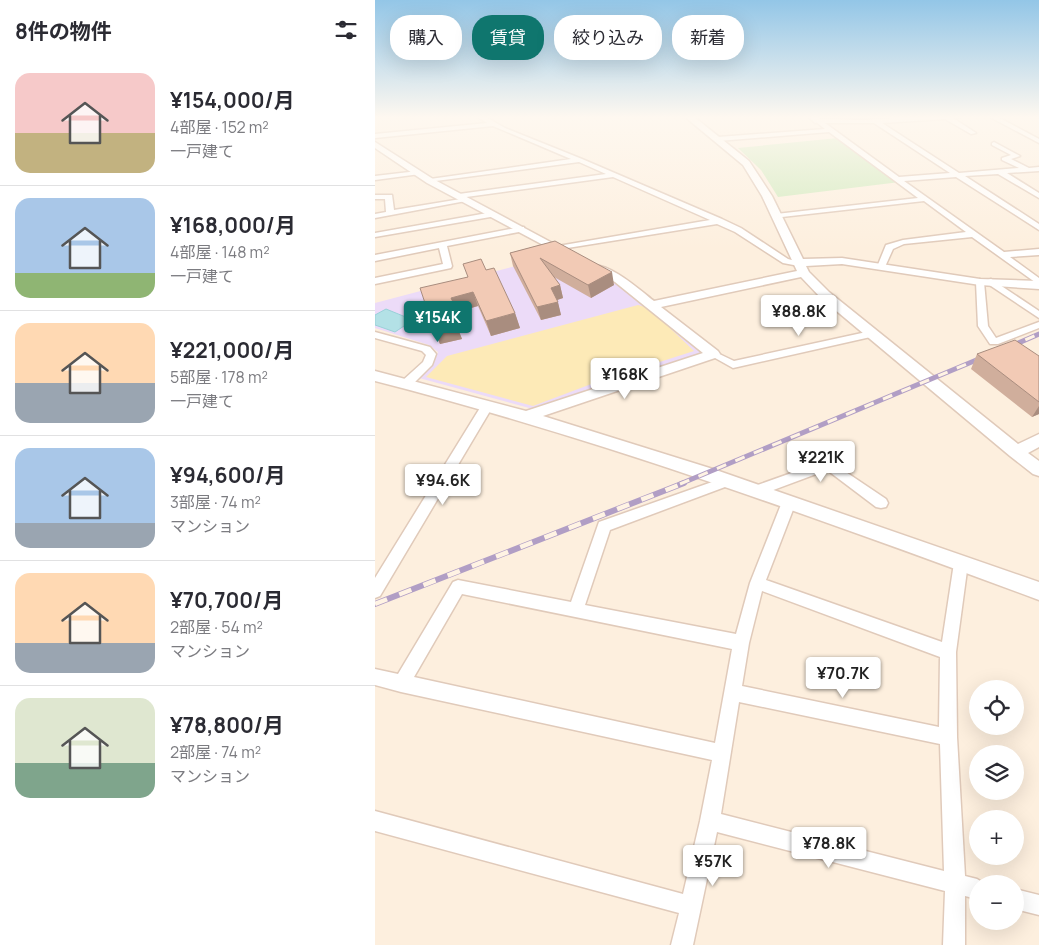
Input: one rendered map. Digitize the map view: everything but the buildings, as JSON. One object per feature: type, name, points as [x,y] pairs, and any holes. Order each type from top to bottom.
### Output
[{"type":"street","points":[[400,160],[430,181],[619,280],[713,354],[733,365],[871,334]]},
{"type":"street","points":[[430,181],[579,160]]},
{"type":"street","points":[[580,160],[748,234],[786,261],[802,268]]},
{"type":"street","points":[[743,160],[767,196],[802,268],[825,295],[1039,470]]},
{"type":"street","points":[[872,160],[1039,283]]},
{"type":"street","points":[[936,160],[1039,228]]},
{"type":"street","points":[[1006,160],[1029,170]]},
{"type":"street","points":[[898,179],[1039,169]]},
{"type":"street","points":[[375,178],[418,172]]},
{"type":"street","points":[[1000,172],[1039,196]]},
{"type":"street","points":[[375,216],[463,198],[615,175]]},
{"type":"street","points":[[375,197],[389,197],[389,214]]},
{"type":"street","points":[[776,216],[925,199]]},
{"type":"street","points":[[375,235],[493,214]]},
{"type":"street","points":[[558,248],[719,221]]},
{"type":"street","points":[[375,258],[521,229]]},
{"type":"street","points":[[881,268],[889,247],[903,242],[974,234]]},
{"type":"street","points":[[375,281],[448,266],[443,245]]},
{"type":"street","points":[[1003,255],[1039,252]]},
{"type":"street","points":[[653,306],[802,268],[842,261],[985,282],[1039,283]]},
{"type":"street","points":[[985,282],[1039,314]]},
{"type":"street","points":[[985,282],[983,326],[993,342],[1039,325]]},
{"type":"street","points":[[375,335],[426,349],[431,354],[428,363],[406,384]]},
{"type":"street","points":[[527,416],[713,354]]},
{"type":"street","points":[[375,376],[527,416],[729,481],[1039,591]]},
{"type":"street","points":[[375,591],[487,406]]},
{"type":"street","points":[[1016,452],[1039,440]]},
{"type":"street","points":[[757,491],[829,465],[881,503]]},
{"type":"street","points":[[576,610],[604,526],[729,481]]},
{"type":"street","points":[[682,945],[711,821],[741,643],[757,583],[789,502]]},
{"type":"street","points":[[954,945],[955,883],[948,737],[948,652],[961,563]]},
{"type":"street","points":[[757,583],[948,652]]},
{"type":"street","points":[[401,684],[459,587],[741,643]]},
{"type":"street","points":[[375,677],[722,753]]},
{"type":"street","points":[[732,692],[948,737]]},
{"type":"street","points":[[375,821],[691,906]]},
{"type":"street","points":[[711,821],[969,887]]},
{"type":"street","points":[[1024,901],[1039,905]]},
{"type":"shaded area","points":[[531,262],[606,277],[653,305],[701,353],[533,409],[419,378],[434,362],[438,352],[429,345],[375,328],[375,303]]},
{"type":"green space","points":[[751,160],[869,160],[900,182],[778,197],[761,170]]},
{"type":"sand","points":[[638,305],[649,308],[694,351],[594,383],[533,406],[426,377],[447,356]]},
{"type":"water","points":[[386,309],[413,320],[395,332],[375,325],[375,315]]},
{"type":"railway","points":[[1007,348],[1039,334]]},
{"type":"railway","points":[[680,484],[986,356]]},
{"type":"railway","points":[[375,604],[684,483]]}]
